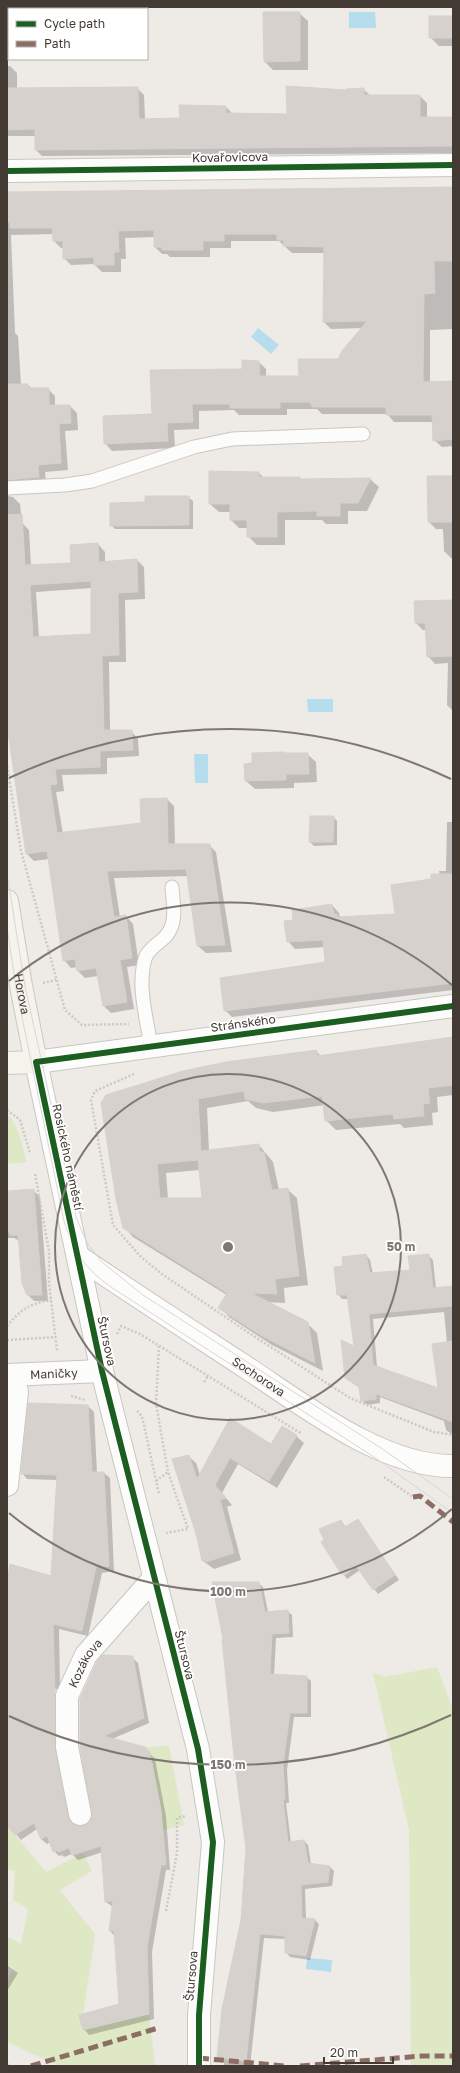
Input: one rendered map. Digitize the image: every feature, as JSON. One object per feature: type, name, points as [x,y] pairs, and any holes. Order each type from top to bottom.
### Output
[{"type":"street","name":"Kovařovicova","points":[[7,171],[453,165]]},
{"type":"street","name":"Horova","points":[[7,902],[21,986],[36,1062]]},
{"type":"street","name":"Stránského","points":[[36,1062],[453,1006]]},
{"type":"street","points":[[7,1063],[36,1062]]},
{"type":"street","name":"Rosického náměstí","points":[[36,1062],[79,1257]]},
{"type":"street","name":"Štursova","points":[[79,1257],[102,1371],[114,1411],[117,1432],[198,1749],[213,1842],[199,2015],[199,2066]]},
{"type":"street","name":"Sochorova","points":[[79,1257],[130,1292],[347,1433],[398,1455],[435,1466],[453,1466]]},
{"type":"street","name":"Maničky","points":[[10,1375],[102,1371]]},
{"type":"street","points":[[7,1485],[17,1392],[10,1375]]},
{"type":"street","name":"Kozákova","points":[[80,1814],[67,1747],[67,1696],[86,1655],[154,1578]]},
{"type":"lane","points":[[7,488],[64,485],[92,481],[187,449],[232,439],[363,434]]},
{"type":"lane","points":[[151,1047],[143,989],[143,970],[147,955],[170,931],[174,914],[172,887]]},
{"type":"path","points":[[7,766],[21,851],[58,988],[65,1010],[82,1025]]},
{"type":"path","points":[[95,1091],[92,1100],[113,1225],[141,1256],[162,1274],[243,1329],[350,1398],[434,1432],[453,1435]]},
{"type":"path","points":[[7,1110],[20,1120],[32,1157]]},
{"type":"path","points":[[34,1173],[49,1251],[51,1300],[62,1393],[87,1400]]},
{"type":"path","points":[[7,1326],[18,1313],[34,1303],[51,1300]]},
{"type":"path","points":[[117,1339],[121,1326],[140,1334],[182,1360]]},
{"type":"path","points":[[7,1340],[56,1337]]},
{"type":"path","points":[[160,1346],[156,1404],[168,1472],[188,1529],[166,1533]]},
{"type":"path","points":[[204,1382],[208,1376]]},
{"type":"path","points":[[132,1406],[142,1416],[159,1495]]},
{"type":"path","points":[[156,1481],[168,1472]]},
{"type":"path","points":[[166,1911],[177,1853],[177,1818],[182,1818]]},
{"type":"green space","points":[[7,1115],[11,1118],[17,1129],[27,1162],[7,1164]]},
{"type":"green space","points":[[437,1667],[453,1710],[453,2066],[411,2066],[409,1830],[373,1673],[385,1677]]},
{"type":"green space","points":[[169,1746],[184,1825],[163,1830],[152,1760],[150,1753],[145,1747]]},
{"type":"green space","points":[[7,1825],[46,1872],[83,1853],[92,1871],[60,1890],[95,1934],[81,2030],[149,2014],[155,2066],[59,2066],[7,2042],[7,1980],[14,1968],[7,1964],[7,1936],[21,1944],[28,1909],[13,1900],[15,1871],[7,1869]]},
{"type":"water","points":[[349,12],[375,12],[376,28],[349,28]]},
{"type":"water","points":[[258,328],[279,345],[271,354],[251,337]]},
{"type":"water","points":[[307,699],[333,699],[333,712],[308,712]]},
{"type":"water","points":[[194,754],[208,754],[208,783],[195,783]]},
{"type":"water","points":[[307,1958],[332,1960],[331,1972],[306,1969]]},
{"type":"building","points":[[263,12],[300,12],[300,61],[264,62]]},
{"type":"building","points":[[429,16],[453,16],[453,38],[429,38]]},
{"type":"building","points":[[286,86],[346,90],[364,88],[364,95],[420,95],[420,117],[453,117],[453,146],[35,150],[35,129],[7,130],[7,88],[138,87],[139,119],[180,118],[179,105],[226,106],[226,113],[287,114]]},
{"type":"building","points":[[453,187],[453,261],[434,261],[435,293],[424,294],[423,382],[453,381],[453,439],[433,441],[432,415],[386,415],[386,407],[313,407],[309,402],[280,402],[280,408],[230,408],[230,404],[192,404],[193,422],[167,423],[168,441],[104,444],[103,416],[152,414],[150,370],[242,369],[242,360],[259,361],[260,376],[299,376],[298,359],[338,359],[342,351],[367,321],[323,322],[324,247],[283,246],[284,240],[277,240],[277,234],[224,234],[224,241],[203,241],[203,250],[162,250],[162,247],[154,247],[154,230],[118,231],[119,252],[114,252],[114,265],[94,265],[94,257],[63,259],[63,241],[53,241],[52,228],[10,228],[10,222],[7,222],[7,192]]},
{"type":"building","points":[[7,384],[28,384],[28,388],[49,388],[49,405],[70,405],[71,423],[59,424],[61,463],[38,465],[39,477],[7,480]]},
{"type":"building","points":[[209,471],[259,472],[259,477],[300,477],[300,479],[371,478],[358,503],[340,503],[340,516],[317,516],[317,511],[277,512],[277,537],[247,537],[247,520],[230,520],[230,504],[209,504]]},
{"type":"building","points":[[427,476],[453,476],[453,522],[428,522]]},
{"type":"building","points":[[145,496],[189,496],[189,525],[110,526],[110,503],[145,502]]},
{"type":"building","points":[[22,514],[25,565],[71,563],[70,545],[98,543],[99,562],[137,559],[138,592],[118,593],[119,655],[102,656],[104,730],[132,730],[133,750],[100,751],[100,767],[55,769],[57,784],[50,785],[57,833],[141,823],[140,799],[167,798],[168,844],[210,844],[225,945],[197,946],[186,869],[107,871],[114,917],[126,915],[132,958],[120,960],[127,1002],[103,1006],[96,968],[77,971],[75,959],[63,961],[47,851],[26,854],[7,726],[7,515]],"holes":[[[91,581],[91,634],[33,637],[30,585]]]},
{"type":"building","points":[[453,600],[453,656],[427,657],[425,623],[415,623],[414,601]]},
{"type":"building","points":[[252,753],[308,753],[309,774],[286,774],[286,780],[245,781],[244,764],[252,763]]},
{"type":"building","points":[[310,816],[334,816],[333,842],[309,842]]},
{"type":"building","points":[[431,874],[453,874],[453,983],[224,1011],[220,978],[325,962],[323,940],[287,942],[284,921],[293,920],[292,910],[332,904],[334,914],[337,914],[337,917],[395,914],[391,885],[431,879]]},
{"type":"building","points":[[453,1037],[453,1085],[428,1088],[430,1103],[423,1104],[424,1116],[394,1119],[393,1114],[325,1121],[322,1096],[263,1103],[245,1099],[244,1091],[198,1099],[201,1151],[259,1144],[260,1152],[264,1152],[272,1190],[288,1188],[299,1276],[275,1279],[277,1294],[251,1293],[308,1322],[315,1363],[262,1336],[218,1308],[227,1293],[123,1228],[116,1199],[101,1103],[106,1095],[183,1071],[226,1062],[317,1050],[317,1056]],"holes":[[[198,1160],[202,1198],[160,1198],[157,1164]]]},
{"type":"building","points":[[34,1189],[42,1295],[27,1295],[22,1283],[18,1235],[10,1235],[9,1232],[7,1232],[8,1191]]},
{"type":"building","points":[[366,1254],[370,1273],[410,1270],[408,1256],[429,1254],[433,1288],[453,1286],[453,1306],[369,1314],[373,1365],[438,1388],[432,1344],[453,1341],[453,1422],[376,1394],[376,1399],[361,1401],[359,1387],[345,1378],[341,1340],[354,1346],[347,1295],[337,1295],[334,1267],[343,1266],[342,1257]]},
{"type":"building","points":[[28,1403],[88,1405],[92,1472],[104,1472],[109,1566],[96,1567],[82,1631],[53,1624],[55,1747],[68,1817],[76,1826],[82,1826],[88,1823],[92,1818],[80,1746],[80,1699],[97,1662],[102,1655],[133,1656],[144,1718],[104,1736],[145,1747],[150,1753],[161,1810],[166,1865],[161,1865],[147,1947],[149,2014],[83,2030],[79,2015],[119,2004],[114,1931],[109,1931],[113,1901],[105,1902],[101,1846],[72,1855],[69,1848],[58,1852],[58,1850],[53,1852],[47,1836],[41,1839],[34,1823],[15,1835],[7,1825],[7,1583],[10,1564],[51,1576],[57,1475],[21,1474]]},
{"type":"building","points":[[230,1418],[271,1444],[282,1426],[297,1435],[269,1481],[230,1458],[215,1485],[226,1498],[220,1500],[234,1553],[206,1562],[205,1560],[202,1561],[197,1537],[172,1459],[189,1455],[197,1479]]},
{"type":"building","points":[[358,1519],[395,1575],[373,1590],[356,1566],[342,1575],[321,1542],[324,1540],[319,1529],[341,1520],[345,1527]]},
{"type":"building","points":[[212,1582],[259,1582],[265,1612],[288,1610],[289,1633],[272,1634],[270,1674],[307,1676],[307,1713],[290,1713],[283,1765],[285,1799],[283,1799],[288,1842],[304,1840],[308,1863],[330,1866],[328,1882],[301,1885],[302,1918],[315,1919],[306,1956],[285,1953],[285,1936],[260,1934],[246,2061],[217,2058],[222,2009],[241,1920],[246,1849],[234,1757],[223,1639]]},
{"type":"tram line","points":[[7,874],[25,986],[76,1217],[87,1243],[102,1262],[143,1295],[384,1450],[453,1499]]},
{"type":"tram line","points":[[7,927],[16,988],[64,1221],[72,1242],[82,1260],[96,1275],[114,1289],[374,1457],[453,1513]]},
{"type":"marked path","points":[[413,1497],[420,1496],[453,1522]]},
{"type":"marked path","points":[[31,2066],[158,2028]]},
{"type":"marked path","points":[[300,2066],[422,2056],[453,2056]]},
{"type":"marked path","points":[[199,2058],[285,2066]]},
{"type":"cycle path","points":[[7,171],[453,165]]},
{"type":"cycle path","points":[[199,2066],[199,2015],[213,1842],[198,1749],[102,1371],[36,1062],[453,1006]]}]
